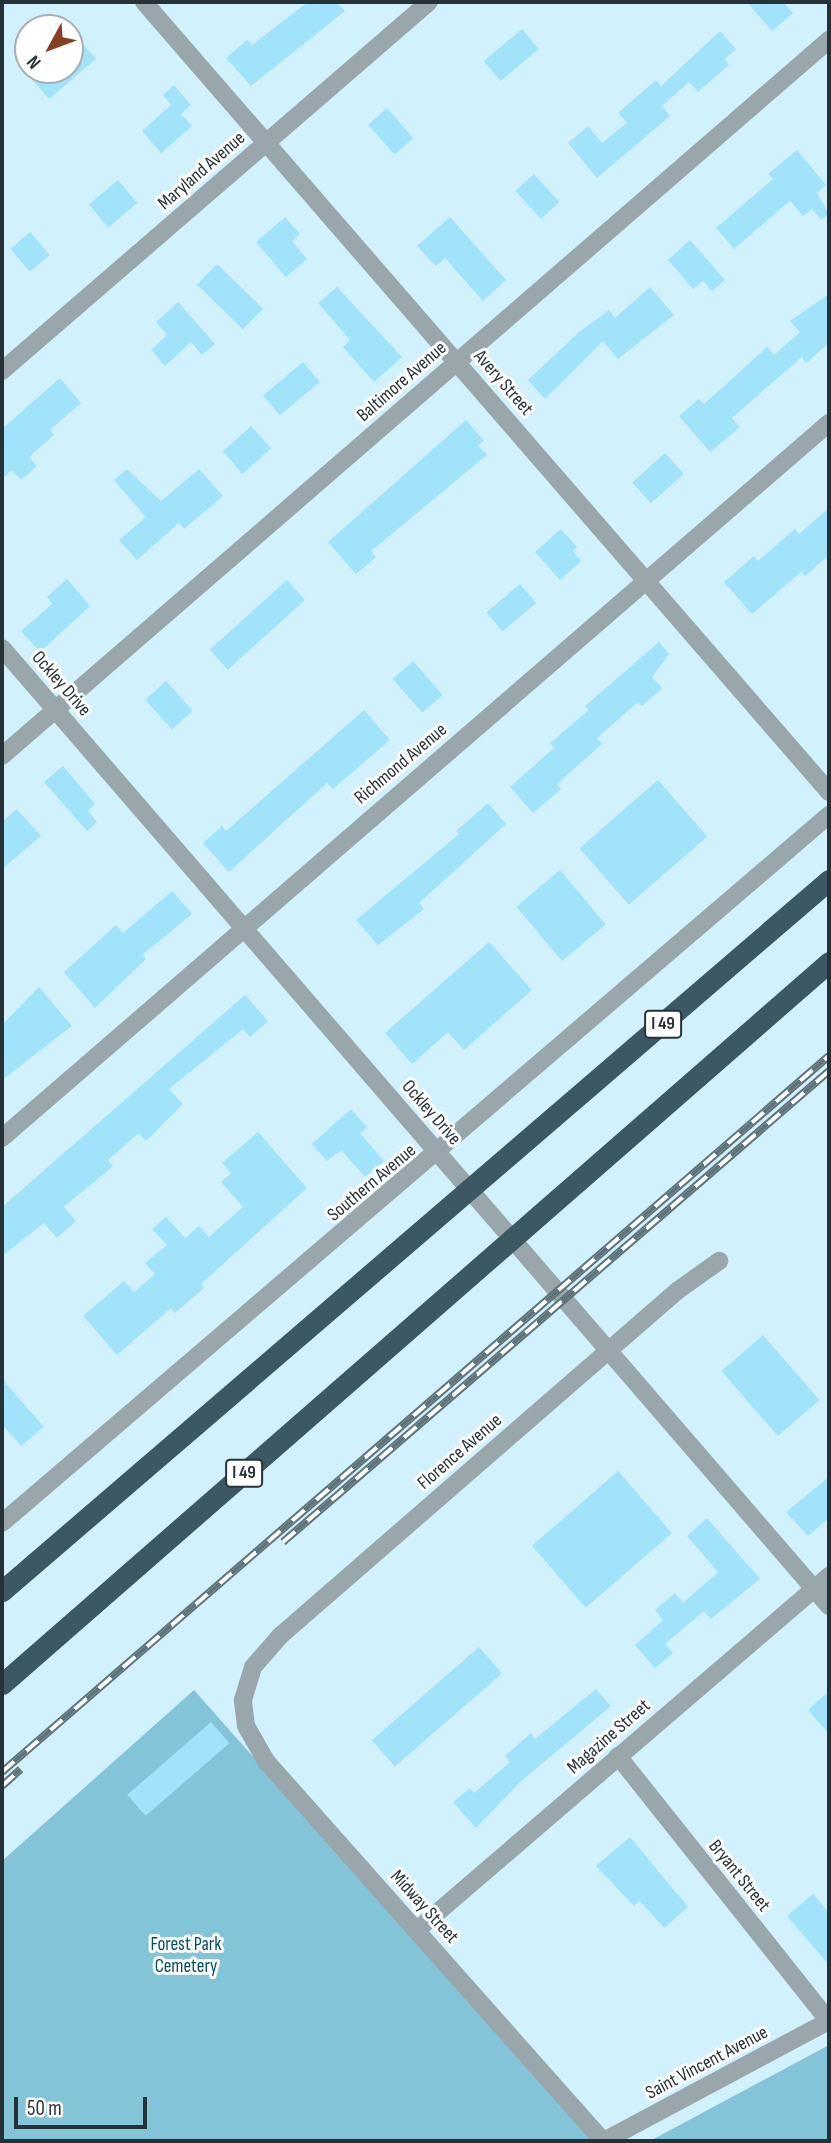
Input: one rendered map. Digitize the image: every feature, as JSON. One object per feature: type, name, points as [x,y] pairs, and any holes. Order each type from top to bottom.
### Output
[{"type":"highway","name":"I 49","points":[[2,1591],[829,880]]},
{"type":"highway","name":"I 49","points":[[2,1684],[484,1259],[540,1215],[829,962]]},
{"type":"street","name":"Avery Street","points":[[144,2],[829,792]]},
{"type":"street","name":"Maryland Avenue","points":[[2,371],[429,2]]},
{"type":"street","name":"Baltimore Avenue","points":[[2,756],[829,40]]},
{"type":"street","name":"Richmond Avenue","points":[[2,1139],[649,582],[829,423]]},
{"type":"street","name":"Ockley Drive","points":[[2,648],[829,1606]]},
{"type":"street","name":"Southern Avenue","points":[[2,1523],[439,1154],[829,815]]},
{"type":"street","name":"Florence Avenue","points":[[245,1688],[253,1667],[279,1636],[608,1352],[719,1261]]},
{"type":"street","name":"Magazine Street","points":[[417,1930],[829,1576]]},
{"type":"street","name":"Midway Street","points":[[245,1688],[246,1726],[257,1749],[603,2141]]},
{"type":"street","name":"Bryant Street","points":[[618,1756],[829,2021]]},
{"type":"street","name":"Saint Vincent Avenue","points":[[603,2141],[829,2021]]},
{"type":"green space","name":"Forest Park Cemetery","points":[[194,1690],[594,2141],[2,2141],[2,1861]]},
{"type":"green space","points":[[829,2045],[829,2141],[650,2141]]},
{"type":"building","points":[[308,2],[336,2],[345,11],[251,86],[226,58],[247,40],[252,45]]},
{"type":"building","points":[[747,2],[783,2],[793,13],[772,31]]},
{"type":"building","points":[[522,29],[539,49],[500,81],[484,61]]},
{"type":"building","points":[[720,31],[736,49],[725,59],[729,65],[698,92],[689,82],[662,106],[670,116],[597,178],[568,143],[588,126],[602,143],[627,123],[618,113],[656,80],[661,86]]},
{"type":"building","points":[[84,45],[96,59],[84,69]]},
{"type":"building","points":[[36,84],[67,84],[49,99]]},
{"type":"building","points":[[174,85],[191,105],[181,114],[192,126],[161,153],[142,131],[171,105],[163,95]]},
{"type":"building","points":[[387,108],[413,138],[394,155],[368,124]]},
{"type":"building","points":[[797,150],[826,185],[817,193],[829,214],[821,220],[812,209],[803,216],[790,201],[734,249],[716,228],[773,179],[768,174]]},
{"type":"building","points":[[534,174],[559,202],[541,219],[515,191]]},
{"type":"building","points":[[118,180],[137,203],[108,227],[89,204]]},
{"type":"building","points":[[285,217],[300,234],[292,241],[307,259],[286,277],[256,242]]},
{"type":"building","points":[[450,217],[506,280],[483,301],[445,258],[436,266],[417,246]]},
{"type":"building","points":[[30,232],[50,255],[30,272],[10,249]]},
{"type":"building","points":[[690,240],[725,280],[712,291],[703,281],[693,289],[668,260]]},
{"type":"building","points":[[217,264],[263,308],[243,329],[197,285]]},
{"type":"building","points":[[337,287],[402,357],[374,382],[343,347],[350,340],[318,303]]},
{"type":"building","points":[[650,287],[674,315],[618,359],[603,341],[545,399],[528,380],[578,333],[609,310],[615,318]]},
{"type":"building","points":[[829,294],[829,343],[806,363],[802,357],[732,418],[740,427],[710,452],[679,416],[699,399],[704,404],[767,347],[774,355],[800,332],[790,321]]},
{"type":"building","points":[[178,302],[215,344],[202,355],[191,342],[165,366],[151,350],[167,335],[156,322]]},
{"type":"building","points":[[303,362],[320,382],[280,415],[263,395]]},
{"type":"building","points":[[60,378],[81,403],[50,430],[54,435],[29,457],[37,466],[21,480],[12,470],[2,479],[2,429]]},
{"type":"building","points":[[466,420],[484,441],[478,445],[487,455],[371,551],[376,557],[356,574],[328,542]]},
{"type":"building","points":[[251,426],[271,448],[243,474],[223,451]]},
{"type":"building","points":[[665,453],[684,474],[651,503],[632,482]]},
{"type":"building","points":[[127,469],[161,501],[199,469],[223,496],[184,529],[179,523],[137,560],[119,540],[146,517],[114,480]]},
{"type":"building","points":[[829,508],[829,555],[805,576],[801,572],[752,614],[724,582],[754,556],[758,561],[795,529],[799,534]]},
{"type":"building","points":[[561,529],[577,547],[573,551],[581,561],[560,580],[535,552]]},
{"type":"building","points":[[67,579],[90,606],[40,652],[21,631],[52,604],[47,597]]},
{"type":"building","points":[[287,580],[305,600],[228,670],[210,650]]},
{"type":"building","points":[[520,584],[536,603],[502,631],[486,612]]},
{"type":"building","points":[[659,642],[669,654],[652,677],[662,688],[642,706],[638,702],[597,738],[602,744],[557,784],[561,789],[533,813],[510,787],[554,748],[550,743],[589,710],[585,706]]},
{"type":"building","points":[[413,661],[443,695],[422,713],[393,679]]},
{"type":"building","points":[[166,681],[193,711],[172,729],[145,700]]},
{"type":"building","points":[[364,710],[390,740],[333,789],[327,783],[229,872],[203,843],[222,826],[226,831]]},
{"type":"building","points":[[63,766],[95,804],[88,811],[97,822],[87,831],[44,782]]},
{"type":"building","points":[[658,780],[707,837],[629,905],[580,848]]},
{"type":"building","points":[[488,803],[506,824],[419,903],[424,909],[378,945],[356,920],[459,834],[456,831]]},
{"type":"building","points":[[17,809],[41,836],[2,869],[2,822]]},
{"type":"building","points":[[560,870],[606,924],[562,961],[516,907]]},
{"type":"building","points":[[172,891],[192,914],[142,955],[146,959],[95,1008],[64,972],[116,925],[123,933]]},
{"type":"building","points":[[489,942],[532,990],[464,1050],[448,1032],[412,1064],[385,1033]]},
{"type":"building","points":[[39,987],[72,1026],[2,1080],[2,1025]]},
{"type":"building","points":[[245,995],[268,1021],[250,1037],[243,1029],[169,1089],[183,1104],[146,1141],[139,1133],[108,1160],[113,1166],[64,1207],[76,1221],[57,1238],[44,1223],[2,1256],[2,1207]]},
{"type":"building","points":[[351,1109],[367,1127],[360,1133],[384,1161],[365,1177],[341,1150],[327,1161],[312,1144]]},
{"type":"building","points":[[258,1132],[307,1188],[201,1284],[204,1288],[175,1313],[171,1308],[117,1355],[83,1316],[124,1281],[134,1292],[155,1274],[145,1263],[167,1245],[152,1229],[166,1217],[185,1238],[199,1226],[209,1237],[243,1207],[221,1182],[231,1173],[222,1163]]},
{"type":"building","points":[[763,1335],[819,1400],[778,1436],[721,1371]]},
{"type":"building","points":[[2,1379],[44,1427],[21,1446],[2,1424]]},
{"type":"building","points":[[618,1471],[672,1533],[586,1608],[532,1546]]},
{"type":"building","points":[[829,1477],[829,1518],[808,1536],[786,1512]]},
{"type":"building","points":[[707,1518],[760,1579],[711,1619],[704,1611],[665,1644],[673,1653],[655,1668],[635,1645],[663,1620],[655,1610],[675,1593],[683,1603],[718,1572],[687,1536]]},
{"type":"building","points":[[479,1647],[502,1673],[395,1767],[372,1740]]},
{"type":"building","points":[[596,1689],[611,1706],[519,1783],[476,1828],[453,1802],[470,1788],[474,1793],[510,1762],[505,1756],[531,1733],[535,1739]]},
{"type":"building","points":[[829,1691],[829,1734],[808,1710]]},
{"type":"building","points":[[211,1722],[229,1743],[146,1816],[127,1795]]},
{"type":"building","points":[[630,1837],[688,1907],[664,1928],[640,1901],[634,1906],[596,1866]]},
{"type":"building","points":[[813,1894],[829,1913],[829,1965],[787,1916]]},
{"type":"railway","points":[[2,1772],[829,1056]]},
{"type":"railway","points":[[283,1542],[829,1071]]},
{"type":"railway","points":[[2,1786],[21,1769]]}]
